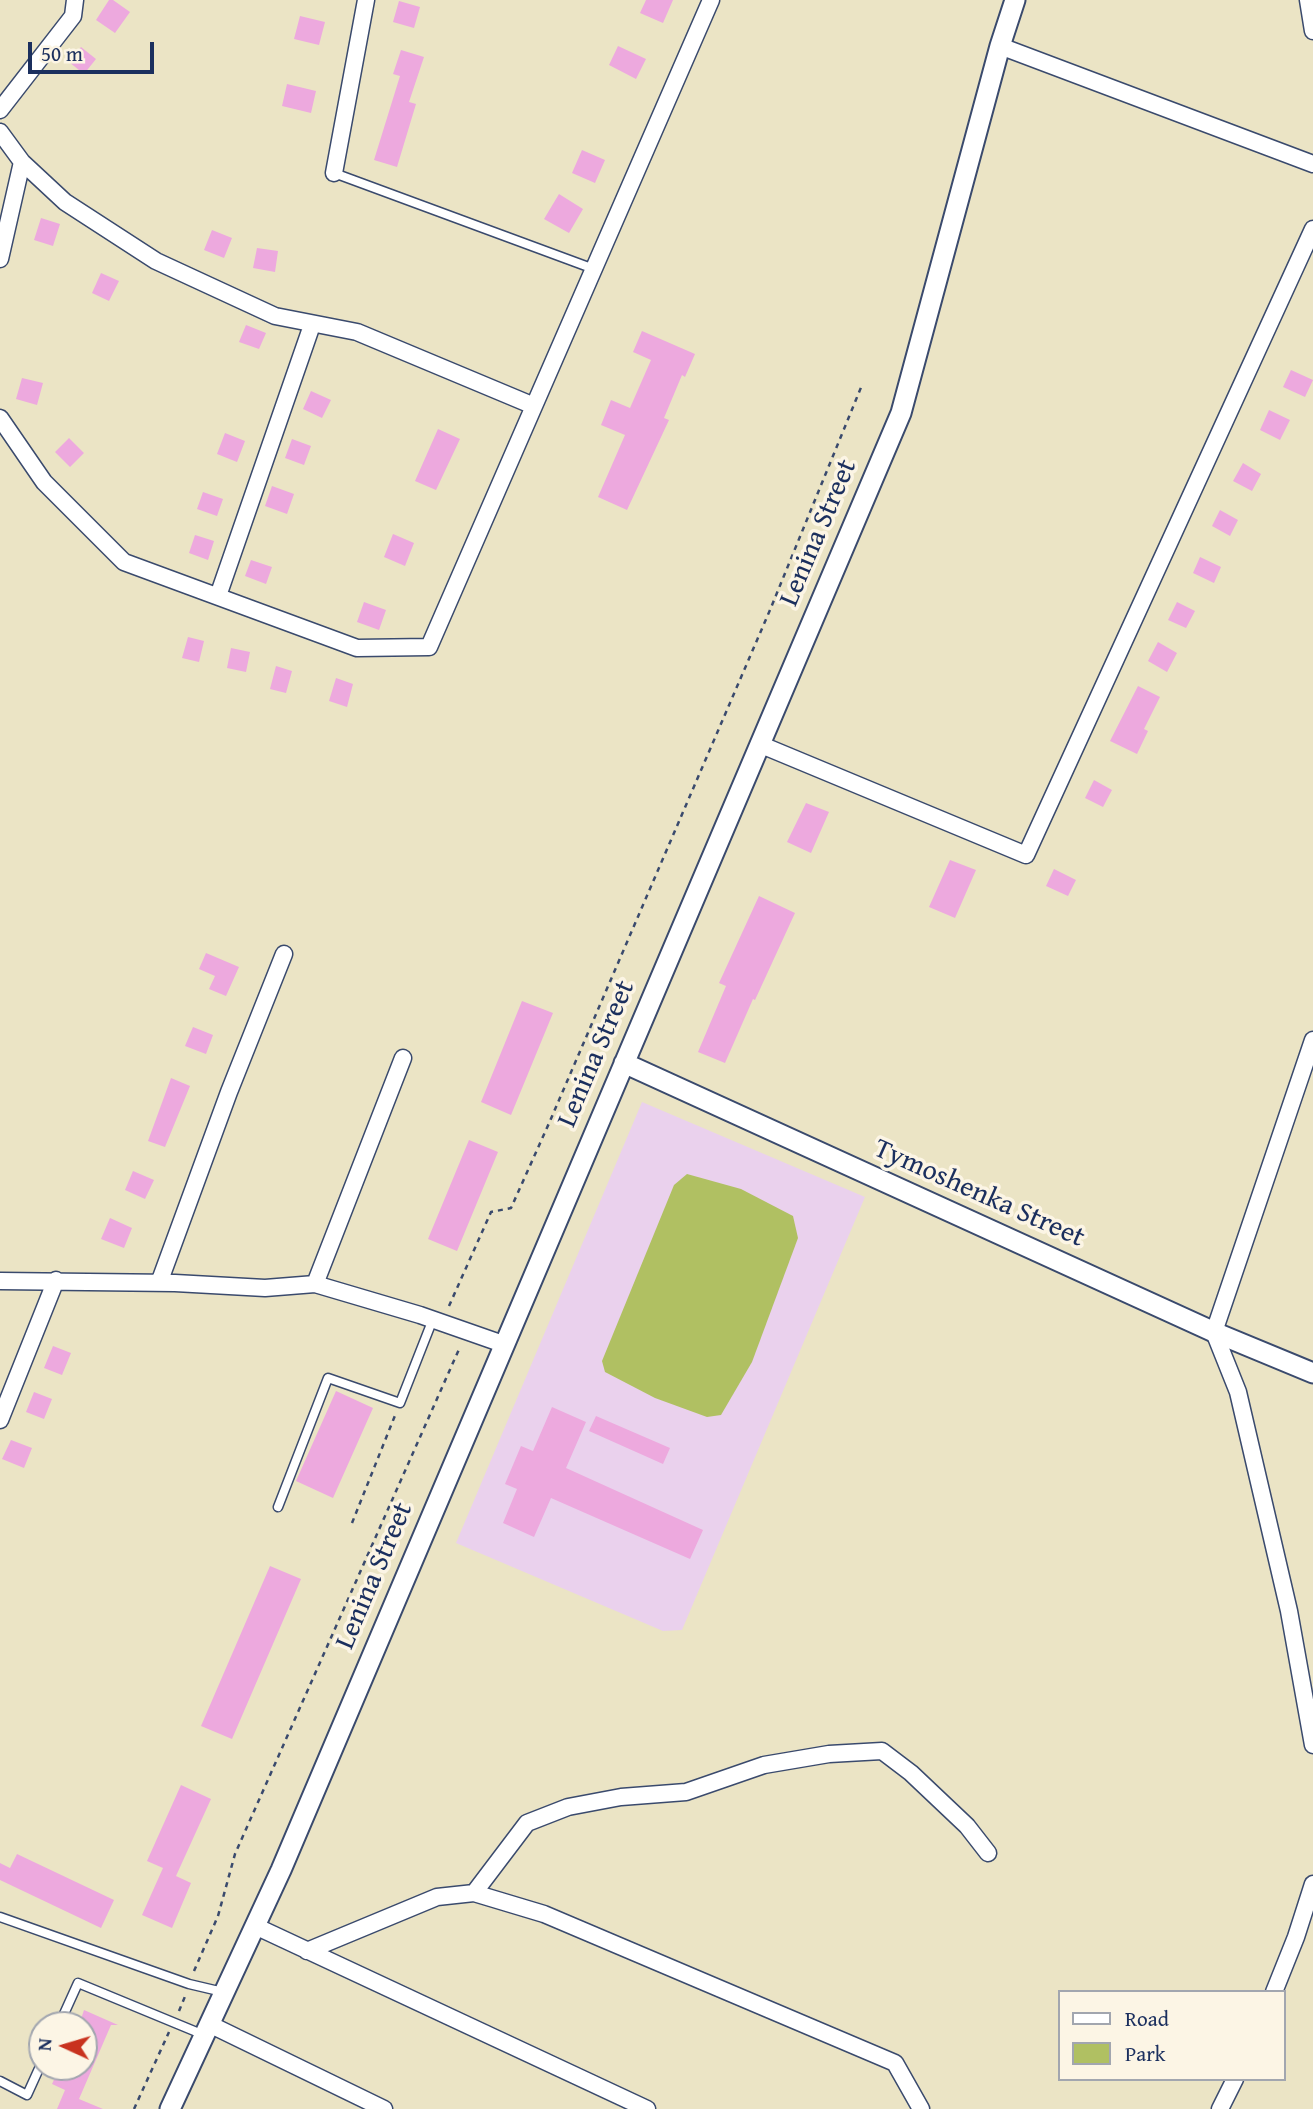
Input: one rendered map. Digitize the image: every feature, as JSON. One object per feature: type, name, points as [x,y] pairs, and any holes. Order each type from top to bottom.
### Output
[{"type":"street","points":[[0,110],[73,16],[75,0]]},
{"type":"street","points":[[334,173],[366,0]]},
{"type":"street","points":[[0,418],[44,482],[124,562],[357,648],[429,647],[711,0]]},
{"type":"street","name":"Lenina Street","points":[[170,2109],[281,1870],[901,413],[1000,46],[1015,0]]},
{"type":"street","points":[[1308,0],[1313,31]]},
{"type":"street","points":[[1000,46],[1313,164]]},
{"type":"street","points":[[0,132],[22,162],[65,202],[156,261],[275,316],[357,332],[534,406]]},
{"type":"street","points":[[0,259],[22,162]]},
{"type":"street","points":[[759,744],[1026,855],[1313,229]]},
{"type":"street","points":[[218,596],[312,325]]},
{"type":"street","points":[[159,1283],[229,1092],[284,954]]},
{"type":"street","points":[[1313,1040],[1214,1332],[1238,1392],[1289,1611],[1313,1745]]},
{"type":"street","points":[[315,1284],[403,1058]]},
{"type":"street","name":"Tymoshenka Street","points":[[624,1063],[1214,1332],[1313,1373]]},
{"type":"street","points":[[0,1420],[56,1280]]},
{"type":"street","points":[[0,1281],[56,1280],[265,1288],[315,1284],[438,1321],[503,1344]]},
{"type":"street","points":[[474,1893],[527,1823],[568,1807],[621,1797],[686,1792],[764,1765],[829,1754],[882,1751],[911,1773],[967,1826],[988,1853]]},
{"type":"street","points":[[1275,1990],[1313,1884]]},
{"type":"street","points":[[307,1951],[437,1897],[474,1893],[544,1914],[895,2063],[921,2109]]},
{"type":"street","points":[[255,1926],[647,2109]]},
{"type":"street","points":[[207,2029],[384,2109]]},
{"type":"street","points":[[1220,2109],[1235,2081]]},
{"type":"lane","points":[[334,173],[594,269]]},
{"type":"lane","points":[[278,1507],[328,1378],[400,1403],[438,1321]]},
{"type":"lane","points":[[0,1917],[189,1984],[224,1992]]},
{"type":"lane","points":[[65,2011],[78,1983],[174,2022],[207,2029]]},
{"type":"lane","points":[[0,2081],[27,2095],[33,2081]]},
{"type":"path","points":[[438,1321],[491,1212],[510,1208],[545,1133],[770,610],[862,385]]},
{"type":"path","points":[[134,2109],[218,1916],[235,1854],[467,1331]]},
{"type":"path","points":[[352,1523],[400,1403]]},
{"type":"shaded area","points":[[642,1102],[865,1197],[682,1630],[663,1631],[456,1543]]},
{"type":"green space","points":[[687,1174],[741,1189],[793,1216],[798,1238],[752,1362],[721,1415],[707,1417],[655,1398],[605,1372],[602,1361],[674,1185]]},
{"type":"building","points":[[109,0],[130,12],[115,33],[96,20]]},
{"type":"building","points":[[646,0],[673,0],[663,23],[640,13]]},
{"type":"building","points":[[399,1],[420,7],[414,28],[393,22]]},
{"type":"building","points":[[300,16],[325,22],[319,45],[294,39]]},
{"type":"building","points":[[618,46],[646,59],[636,79],[609,65]]},
{"type":"building","points":[[81,47],[96,59],[84,74],[69,62]]},
{"type":"building","points":[[401,50],[424,57],[409,102],[416,104],[397,167],[374,160],[400,76],[393,74]]},
{"type":"building","points":[[287,84],[316,91],[311,113],[282,106]]},
{"type":"building","points":[[582,150],[605,160],[595,183],[572,173]]},
{"type":"building","points":[[559,194],[583,209],[569,233],[544,219]]},
{"type":"building","points":[[41,218],[60,224],[53,246],[34,240]]},
{"type":"building","points":[[212,230],[232,238],[224,258],[204,250]]},
{"type":"building","points":[[257,248],[278,251],[275,272],[253,268]]},
{"type":"building","points":[[101,273],[119,281],[109,301],[92,293]]},
{"type":"building","points":[[246,325],[266,333],[259,349],[239,342]]},
{"type":"building","points":[[642,331],[695,354],[685,377],[682,375],[664,418],[669,420],[627,510],[598,497],[625,435],[601,425],[611,400],[630,408],[651,360],[633,352]]},
{"type":"building","points":[[1291,370],[1313,380],[1305,397],[1283,387]]},
{"type":"building","points":[[22,378],[43,383],[37,405],[16,399]]},
{"type":"building","points":[[311,391],[331,400],[322,418],[303,409]]},
{"type":"building","points":[[1269,410],[1290,420],[1280,440],[1260,430]]},
{"type":"building","points":[[438,429],[460,439],[436,490],[415,481]]},
{"type":"building","points":[[225,433],[245,441],[237,462],[217,454]]},
{"type":"building","points":[[69,438],[84,453],[70,467],[55,452]]},
{"type":"building","points":[[292,439],[311,446],[304,465],[285,458]]},
{"type":"building","points":[[1243,463],[1261,474],[1252,491],[1233,481]]},
{"type":"building","points":[[272,486],[294,494],[287,514],[265,506]]},
{"type":"building","points":[[203,492],[223,499],[217,516],[197,509]]},
{"type":"building","points":[[1220,510],[1238,520],[1230,536],[1212,526]]},
{"type":"building","points":[[393,534],[414,543],[405,566],[384,557]]},
{"type":"building","points":[[195,535],[214,541],[208,560],[189,553]]},
{"type":"building","points":[[1200,557],[1221,567],[1214,583],[1193,573]]},
{"type":"building","points":[[251,560],[272,567],[266,584],[245,576]]},
{"type":"building","points":[[364,602],[386,610],[379,630],[357,622]]},
{"type":"building","points":[[1177,602],[1195,611],[1186,628],[1168,620]]},
{"type":"building","points":[[188,637],[204,641],[199,662],[182,658]]},
{"type":"building","points":[[1158,642],[1177,653],[1167,672],[1148,661]]},
{"type":"building","points":[[231,648],[250,652],[246,672],[227,668]]},
{"type":"building","points":[[276,666],[292,671],[286,693],[270,689]]},
{"type":"building","points":[[336,678],[353,684],[347,707],[329,701]]},
{"type":"building","points":[[1138,686],[1160,697],[1144,729],[1148,731],[1137,754],[1110,741]]},
{"type":"building","points":[[1094,780],[1112,790],[1103,807],[1085,798]]},
{"type":"building","points":[[806,803],[829,812],[811,853],[787,842]]},
{"type":"building","points":[[950,860],[976,870],[955,918],[929,907]]},
{"type":"building","points":[[1054,869],[1076,880],[1068,896],[1046,886]]},
{"type":"building","points":[[759,896],[795,913],[725,1063],[698,1052],[726,986],[719,983]]},
{"type":"building","points":[[206,953],[239,967],[226,996],[209,989],[215,976],[199,969]]},
{"type":"building","points":[[522,1001],[553,1013],[511,1115],[481,1102]]},
{"type":"building","points":[[193,1027],[213,1035],[206,1054],[185,1046]]},
{"type":"building","points":[[171,1078],[190,1086],[165,1147],[148,1141]]},
{"type":"building","points":[[469,1140],[498,1152],[457,1251],[428,1239]]},
{"type":"building","points":[[133,1171],[154,1180],[145,1199],[125,1190]]},
{"type":"building","points":[[110,1218],[132,1228],[124,1248],[101,1239]]},
{"type":"building","points":[[53,1346],[71,1353],[62,1375],[44,1368]]},
{"type":"building","points":[[336,1391],[373,1408],[333,1498],[296,1481]]},
{"type":"building","points":[[34,1392],[52,1399],[44,1419],[26,1412]]},
{"type":"building","points":[[552,1407],[586,1422],[566,1468],[703,1530],[690,1559],[551,1498],[534,1537],[503,1523],[517,1489],[505,1484],[521,1446],[533,1451]]},
{"type":"building","points":[[596,1416],[670,1448],[663,1464],[589,1431]]},
{"type":"building","points":[[11,1440],[32,1448],[24,1468],[2,1459]]},
{"type":"building","points":[[270,1566],[301,1579],[232,1739],[201,1726]]},
{"type":"building","points":[[181,1785],[211,1799],[176,1876],[191,1883],[172,1928],[142,1915],[163,1868],[147,1861]]},
{"type":"building","points":[[17,1854],[114,1900],[101,1928],[0,1880],[0,1863],[10,1868]]},
{"type":"building","points":[[98,2016],[118,2025],[111,2025],[98,2055]]},
{"type":"building","points":[[53,2081],[87,2081],[79,2099],[103,2109],[57,2109],[65,2090],[52,2084]]}]
